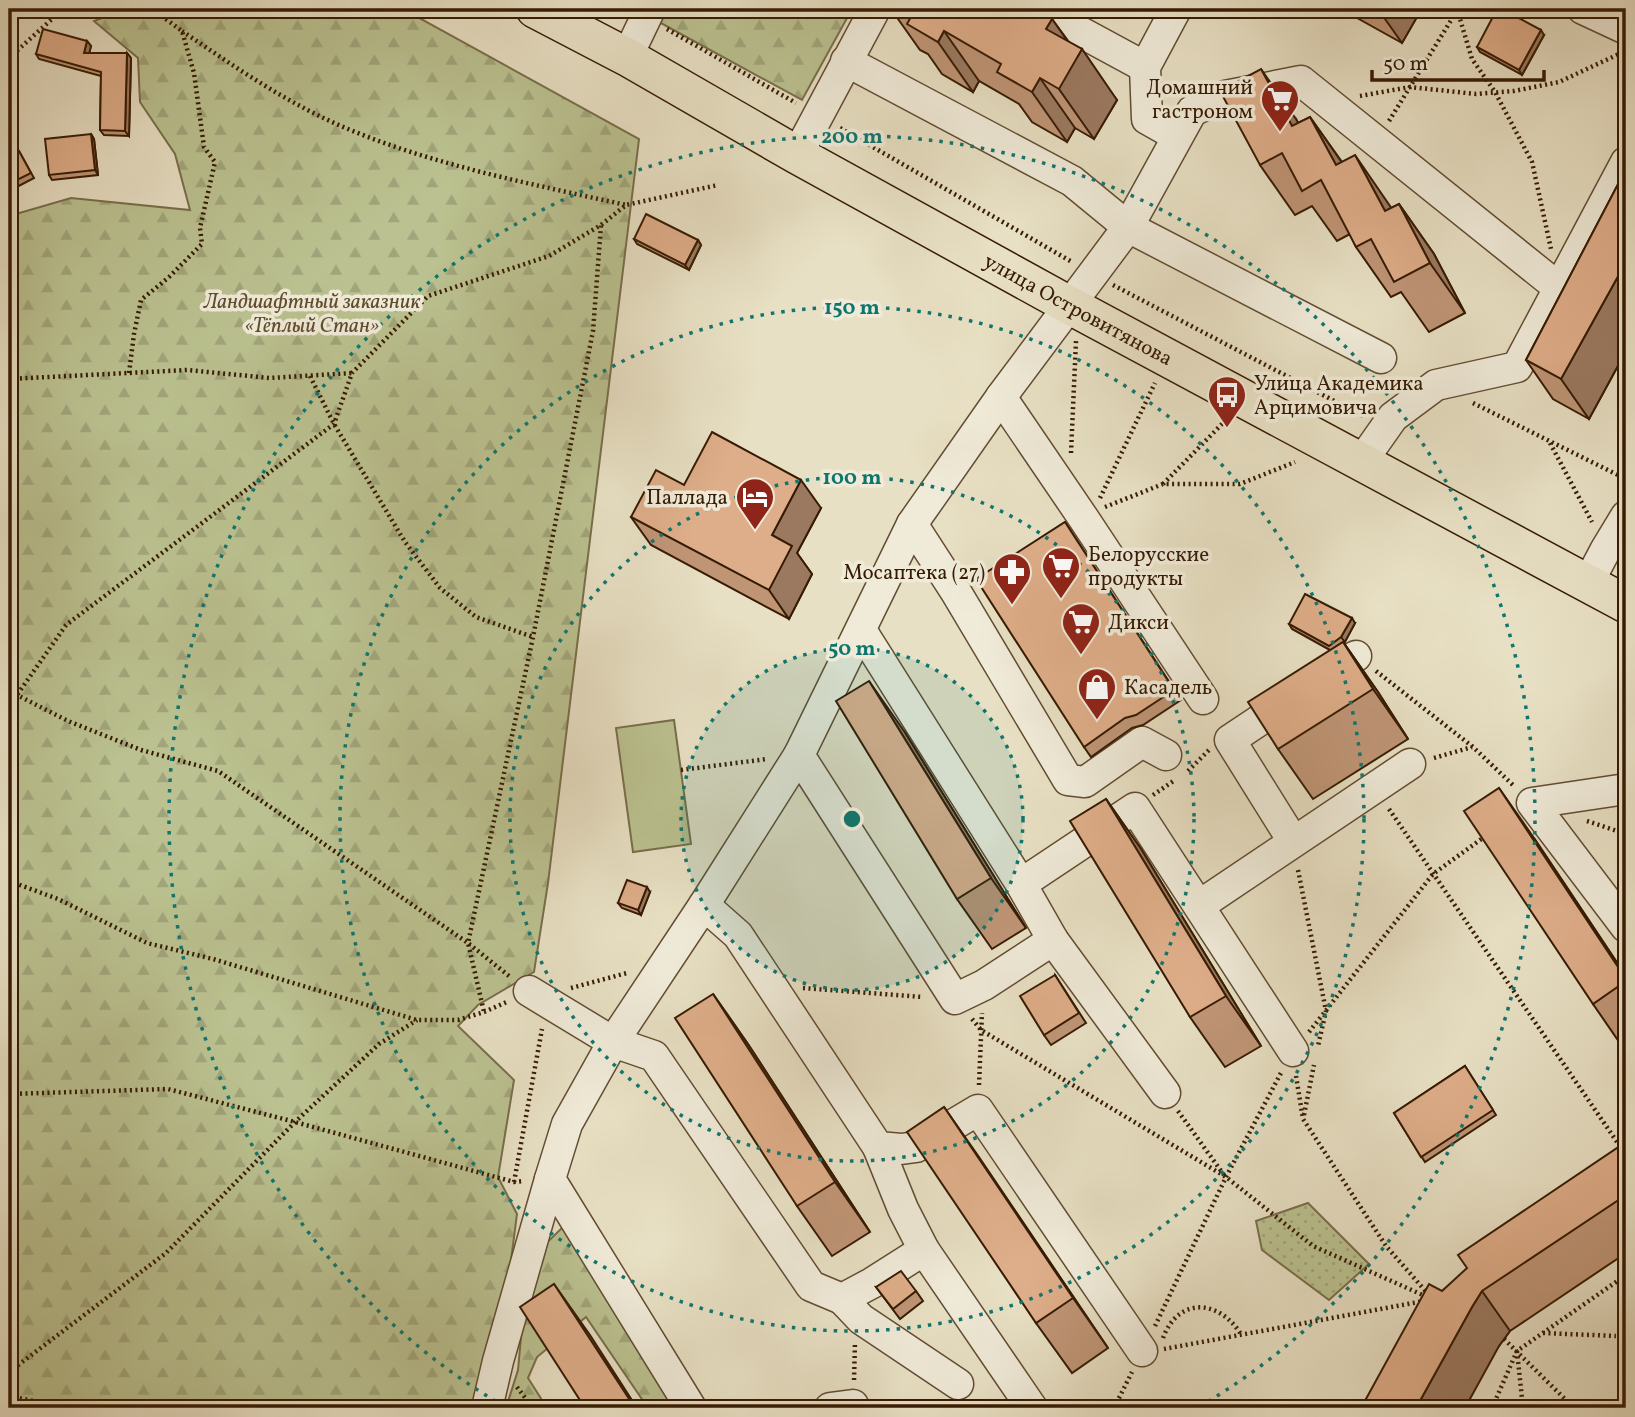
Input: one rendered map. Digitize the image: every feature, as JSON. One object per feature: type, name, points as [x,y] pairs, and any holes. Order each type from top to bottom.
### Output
[{"type":"main road","name":"улица Островитянова","points":[[535,9],[627,57],[797,155],[1069,305],[1626,604]]},
{"type":"street","points":[[797,155],[876,9]]},
{"type":"street","points":[[1038,9],[1144,67]]},
{"type":"street","points":[[1176,9],[1144,67],[1147,119],[1177,136]]},
{"type":"street","points":[[1583,9],[1626,29]]},
{"type":"street","points":[[627,57],[647,13]]},
{"type":"street","points":[[846,61],[1072,181],[1128,227],[1381,358]]},
{"type":"street","points":[[487,1408],[498,1361],[567,1124],[613,1042],[799,755],[912,524],[1001,397],[1128,227],[1192,111],[1225,96],[1301,81],[1559,288]]},
{"type":"street","points":[[1362,461],[1393,417],[1436,385],[1517,366],[1626,162]]},
{"type":"street","points":[[1001,397],[1203,699]]},
{"type":"street","points":[[1588,583],[1626,516]]},
{"type":"street","points":[[912,524],[956,592],[1068,780],[1085,782],[1142,742],[1166,755]]},
{"type":"street","points":[[861,630],[1021,884],[1053,940],[1165,1093]]},
{"type":"street","points":[[1293,841],[1230,740],[1356,656]]},
{"type":"street","points":[[799,755],[955,999],[984,985],[1053,940]]},
{"type":"street","points":[[1200,905],[1410,764]]},
{"type":"street","points":[[1626,789],[1532,803],[1626,927]]},
{"type":"street","points":[[1021,884],[1135,808],[1293,1051]]},
{"type":"street","points":[[704,905],[738,936],[878,1147],[903,1209],[924,1250],[1032,1408]]},
{"type":"street","points":[[538,996],[613,1042],[654,1056],[811,1286],[851,1309],[958,1384]]},
{"type":"street","points":[[878,1147],[916,1147],[978,1110],[1142,1351]]},
{"type":"street","points":[[550,1179],[691,1408]]},
{"type":"street","points":[[851,1309],[872,1283],[924,1250]]},
{"type":"path","points":[[9,58],[63,9]]},
{"type":"path","points":[[152,9],[253,80],[347,129],[463,168],[626,205],[718,186]]},
{"type":"path","points":[[1375,142],[1458,9]]},
{"type":"path","points":[[1458,9],[1472,59],[1495,92],[1532,162],[1559,288]]},
{"type":"path","points":[[647,13],[818,116],[1092,274],[1385,428]]},
{"type":"path","points":[[130,373],[141,300],[202,244],[200,228],[215,162],[204,147],[194,73],[182,31]]},
{"type":"path","points":[[1326,103],[1410,87],[1476,94],[1559,82],[1626,51]]},
{"type":"path","points":[[9,701],[17,695],[66,625],[334,424],[352,373],[428,296],[549,256],[600,225],[626,205]]},
{"type":"path","points":[[484,1012],[468,943],[533,637],[593,331],[600,225]]},
{"type":"path","points":[[1055,475],[1070,461],[1076,341]]},
{"type":"path","points":[[9,379],[187,370],[270,378],[352,373]]},
{"type":"path","points":[[310,376],[334,424],[405,541],[440,587],[477,617],[533,637]]},
{"type":"path","points":[[1436,385],[1626,479]]},
{"type":"path","points":[[1163,484],[1224,422]]},
{"type":"path","points":[[1550,443],[1606,549]]},
{"type":"path","points":[[1094,511],[1163,484],[1240,484],[1296,462]]},
{"type":"path","points":[[1356,656],[1473,747],[1532,803]]},
{"type":"path","points":[[9,685],[17,695],[68,721],[141,750],[218,771],[468,943],[538,996]]},
{"type":"path","points":[[1410,764],[1473,747]]},
{"type":"path","points":[[681,770],[799,755]]},
{"type":"path","points":[[1375,788],[1626,1155]]},
{"type":"path","points":[[1114,1408],[1226,1177],[1293,1051],[1433,874],[1488,835]]},
{"type":"path","points":[[1293,841],[1326,1011]]},
{"type":"path","points":[[9,881],[58,899],[146,943],[213,958],[416,1020],[458,1020],[538,996],[547,990],[570,988],[666,961]]},
{"type":"path","points":[[978,1110],[984,985]]},
{"type":"path","points":[[770,986],[955,999],[981,1030],[1226,1177],[1312,1246],[1432,1300]]},
{"type":"path","points":[[514,1182],[538,996]]},
{"type":"path","points":[[9,1372],[166,1253],[295,1122],[379,1044],[416,1020]]},
{"type":"path","points":[[1293,1051],[1303,1119],[1386,1246],[1432,1300]]},
{"type":"path","points":[[9,1094],[168,1090],[498,1177]]},
{"type":"path","points":[[1165,1093],[1226,1177]]},
{"type":"path","points":[[1492,1408],[1517,1351],[1626,1275]]},
{"type":"path","points":[[1242,1336],[1226,1315],[1199,1308],[1180,1314],[1172,1321],[1162,1339],[1161,1349],[1242,1336],[1432,1300]]},
{"type":"path","points":[[846,1407],[854,1346],[851,1309]]},
{"type":"path","points":[[1543,1333],[1616,1336]]},
{"type":"path","points":[[1504,1339],[1567,1401],[1588,1408]]},
{"type":"path","points":[[1517,1351],[1523,1408]]},
{"type":"path","points":[[9,1396],[68,1408]]},
{"type":"green space","name":"Ландшафтный заказник «Тёплый Стан»","points":[[125,9],[403,9],[639,139],[548,883],[534,972],[478,1005],[458,1026],[514,1080],[498,1177],[517,1214],[498,1361],[484,1408],[9,1408],[9,216],[71,198],[190,210],[175,154],[140,102],[138,58],[94,21]]},
{"type":"green space","points":[[666,9],[852,9],[802,100],[659,22]]},
{"type":"green space","points":[[674,720],[691,844],[633,852],[616,728]]},
{"type":"green space","points":[[1308,1203],[1369,1264],[1329,1300],[1262,1250],[1256,1221]]},
{"type":"green space","points":[[567,1223],[676,1408],[648,1408],[586,1317],[537,1357],[528,1378],[547,1408],[506,1408],[518,1370],[528,1261]]},
{"type":"building","points":[[901,9],[1010,9],[1024,17],[1028,9],[1035,9],[1052,19],[1046,29],[1082,49],[1059,89],[1040,78],[1032,92],[997,72],[1001,64],[944,31],[938,42],[907,24],[912,15]]},
{"type":"building","points":[[1497,9],[1502,9],[1541,30],[1519,70],[1477,47]]},
{"type":"building","points":[[43,29],[87,41],[84,53],[127,53],[125,131],[100,130],[101,72],[36,54]]},
{"type":"building","points":[[1261,69],[1292,126],[1310,117],[1336,165],[1355,155],[1385,211],[1399,204],[1430,263],[1394,282],[1371,239],[1356,247],[1321,180],[1302,191],[1282,153],[1260,165],[1220,91]]},
{"type":"building","points":[[91,134],[95,170],[49,175],[45,139]]},
{"type":"building","points":[[19,151],[31,173],[9,184],[9,156]]},
{"type":"building","points":[[1626,169],[1626,262],[1561,379],[1526,360]]},
{"type":"building","points":[[646,214],[698,240],[685,265],[634,239]]},
{"type":"building","points":[[712,432],[801,480],[772,535],[792,546],[769,590],[631,517],[656,470],[684,485]]},
{"type":"building","points":[[1065,522],[1174,690],[1136,715],[1125,718],[1084,747],[976,579]]},
{"type":"building","points":[[1305,594],[1352,618],[1341,637],[1329,646],[1289,624]]},
{"type":"building","points":[[1343,642],[1373,689],[1278,749],[1248,702]]},
{"type":"building","points":[[869,681],[991,878],[957,899],[836,701]]},
{"type":"building","points":[[1499,788],[1626,979],[1593,1004],[1464,811]]},
{"type":"building","points":[[1106,799],[1226,996],[1190,1017],[1070,821]]},
{"type":"building","points":[[627,880],[647,887],[638,910],[618,903]]},
{"type":"building","points":[[1055,975],[1079,1013],[1044,1035],[1020,996]]},
{"type":"building","points":[[713,994],[835,1182],[797,1206],[675,1018]]},
{"type":"building","points":[[1465,1066],[1493,1110],[1421,1157],[1394,1113]]},
{"type":"building","points":[[944,1107],[1073,1298],[1036,1323],[907,1132]]},
{"type":"building","points":[[1626,1142],[1626,1195],[1482,1291],[1416,1408],[1361,1408],[1429,1284],[1442,1291],[1467,1268],[1458,1255]]},
{"type":"building","points":[[901,1271],[916,1291],[893,1309],[876,1287]]},
{"type":"building","points":[[554,1284],[635,1408],[585,1408],[520,1307]]},
{"type":"place","name":"Домашний гастроном","points":[[1280,133]]},
{"type":"place","name":"Улица Академика Арцимовича","points":[[1227,429]]},
{"type":"place","name":"Паллада","points":[[755,531]]},
{"type":"place","name":"Белорусские продукты","points":[[1061,600]]},
{"type":"place","name":"Мосаптека (27)","points":[[1012,606]]},
{"type":"place","name":"Дикси","points":[[1081,656]]},
{"type":"place","name":"Касадель","points":[[1097,721]]}]
